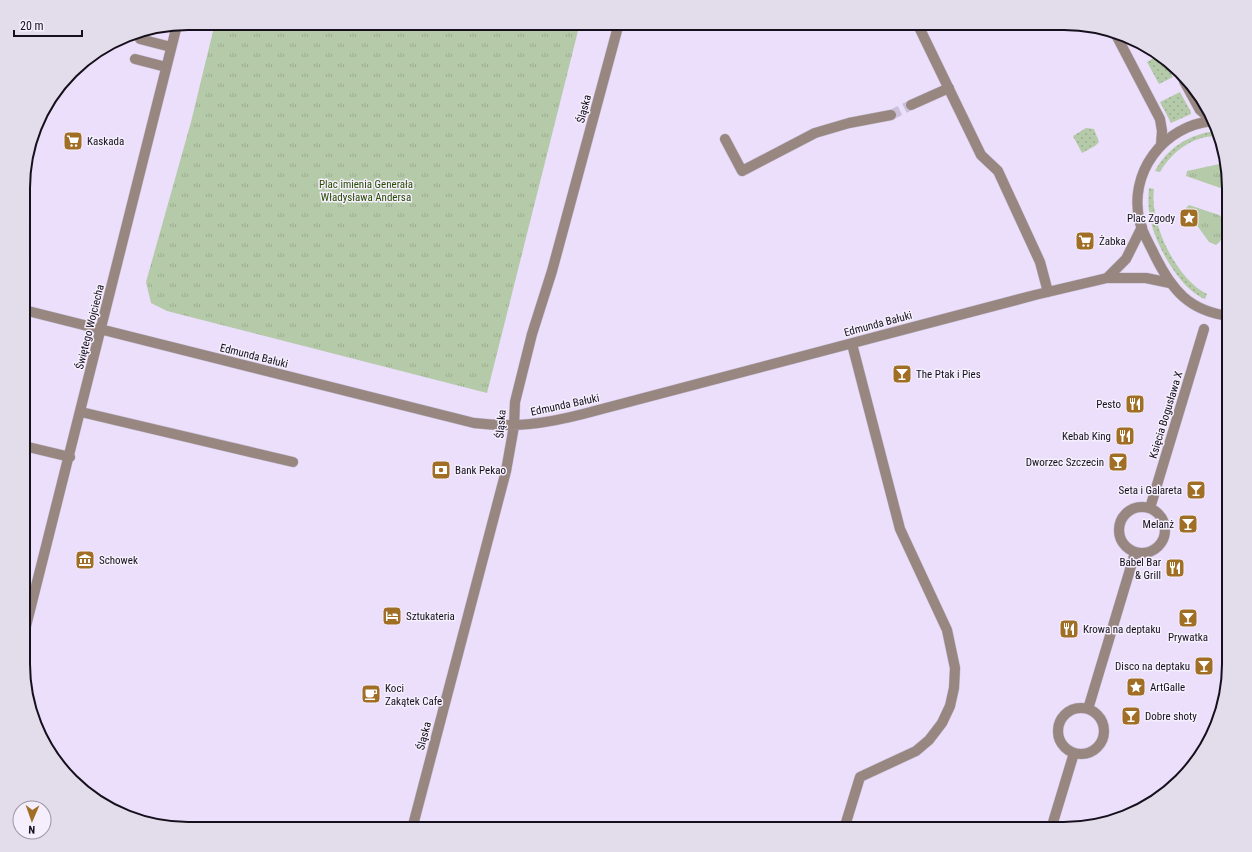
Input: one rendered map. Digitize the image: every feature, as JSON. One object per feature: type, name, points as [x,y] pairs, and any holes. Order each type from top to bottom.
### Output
[{"type":"street","name":"Świętego Wojciecha","points":[[30,611],[70,457],[176,30]]},
{"type":"street","name":"Śląska","points":[[414,822],[506,471],[514,426],[515,402],[532,334],[552,272],[617,30]]},
{"type":"street","points":[[920,30],[981,155],[998,171],[1040,262],[1048,292]]},
{"type":"street","points":[[140,39],[171,47]]},
{"type":"street","points":[[1118,40],[1160,119],[1162,131],[1161,145]]},
{"type":"street","points":[[135,59],[166,67]]},
{"type":"street","points":[[911,105],[949,88]]},
{"type":"street","points":[[1193,97],[1203,112]]},
{"type":"street","points":[[725,140],[742,172],[815,133],[849,123],[891,115]]},
{"type":"street","points":[[1207,121],[1200,122],[1184,128],[1161,145],[1147,163],[1139,187],[1138,210],[1142,227],[1170,283],[1186,299],[1199,308],[1210,313],[1222,315]]},
{"type":"street","points":[[1108,278],[1126,259],[1142,227]]},
{"type":"street","name":"Edmunda Bałuki","points":[[30,311],[474,423],[514,426],[536,424],[583,414],[1048,292],[1108,278],[1146,278],[1170,283]]},
{"type":"street","name":"Księcia Bogusława X","points":[[1150,508],[1204,329]]},
{"type":"street","points":[[846,822],[860,777],[916,751],[929,740],[942,723],[950,706],[954,688],[952,649],[947,630],[900,529],[852,344]]},
{"type":"street","points":[[81,412],[293,462]]},
{"type":"street","points":[[30,447],[70,457]]},
{"type":"street","points":[[1142,506],[1150,508],[1162,518],[1166,533],[1159,547],[1152,552],[1144,554],[1135,553],[1123,545],[1120,538],[1119,523],[1128,511],[1142,506]]},
{"type":"street","points":[[1088,709],[1135,553]]},
{"type":"street","points":[[1076,708],[1088,709],[1096,714],[1101,720],[1104,727],[1102,741],[1092,752],[1085,754],[1074,753],[1065,748],[1060,742],[1058,736],[1059,722],[1069,711],[1076,708]]},
{"type":"street","points":[[1053,822],[1074,753]]},
{"type":"green space","name":"Plac imienia Generała Władysława Andersa","points":[[213,30],[578,30],[487,393],[167,311],[151,303],[146,282],[191,122]]},
{"type":"green space","points":[[1153,58],[1169,70],[1173,77],[1159,84],[1147,62]]},
{"type":"green space","points":[[1180,92],[1191,114],[1171,123],[1160,102]]},
{"type":"green space","points":[[1086,128],[1094,129],[1099,142],[1082,153],[1073,136]]},
{"type":"green space","points":[[1212,132],[1214,136],[1199,139],[1184,146],[1170,158],[1160,172],[1155,171],[1166,155],[1181,143],[1197,135]]},
{"type":"green space","points":[[1220,164],[1222,189],[1186,176],[1187,171]]},
{"type":"green space","points":[[1149,188],[1154,189],[1156,217],[1160,233],[1167,248],[1175,263],[1185,276],[1196,287],[1207,294],[1205,299],[1196,294],[1187,286],[1164,255],[1158,243],[1150,218],[1148,205]]},
{"type":"green space","points":[[1189,205],[1219,215],[1222,218],[1221,241],[1216,245],[1209,242],[1186,208]]},
{"type":"tunnel","points":[[891,115],[911,105]]},
{"type":"place","name":"Kaskada","points":[[73,141]]},
{"type":"place","name":"Plac Zgody","points":[[1189,218]]},
{"type":"place","name":"Żabka","points":[[1085,241]]},
{"type":"place","name":"The Ptak i Pies","points":[[902,374]]},
{"type":"place","name":"Pesto","points":[[1135,404]]},
{"type":"place","name":"Kebab King","points":[[1125,436]]},
{"type":"place","name":"Dworzec Szczecin","points":[[1118,462]]},
{"type":"place","name":"Bank Pekao","points":[[441,470]]},
{"type":"place","name":"Seta i Galareta","points":[[1196,490]]},
{"type":"place","name":"Melanż","points":[[1188,524]]},
{"type":"place","name":"Schowek","points":[[85,560]]},
{"type":"place","name":"Babel Bar & Grill","points":[[1175,568]]},
{"type":"place","name":"Sztukateria","points":[[392,616]]},
{"type":"place","name":"Prywatka","points":[[1188,618]]},
{"type":"place","name":"Krowa na deptaku","points":[[1069,629]]},
{"type":"place","name":"Disco na deptaku","points":[[1204,666]]},
{"type":"place","name":"ArtGalle","points":[[1136,687]]},
{"type":"place","name":"Koci Zakątek Cafe","points":[[371,694]]},
{"type":"place","name":"Dobre shoty","points":[[1131,716]]}]
